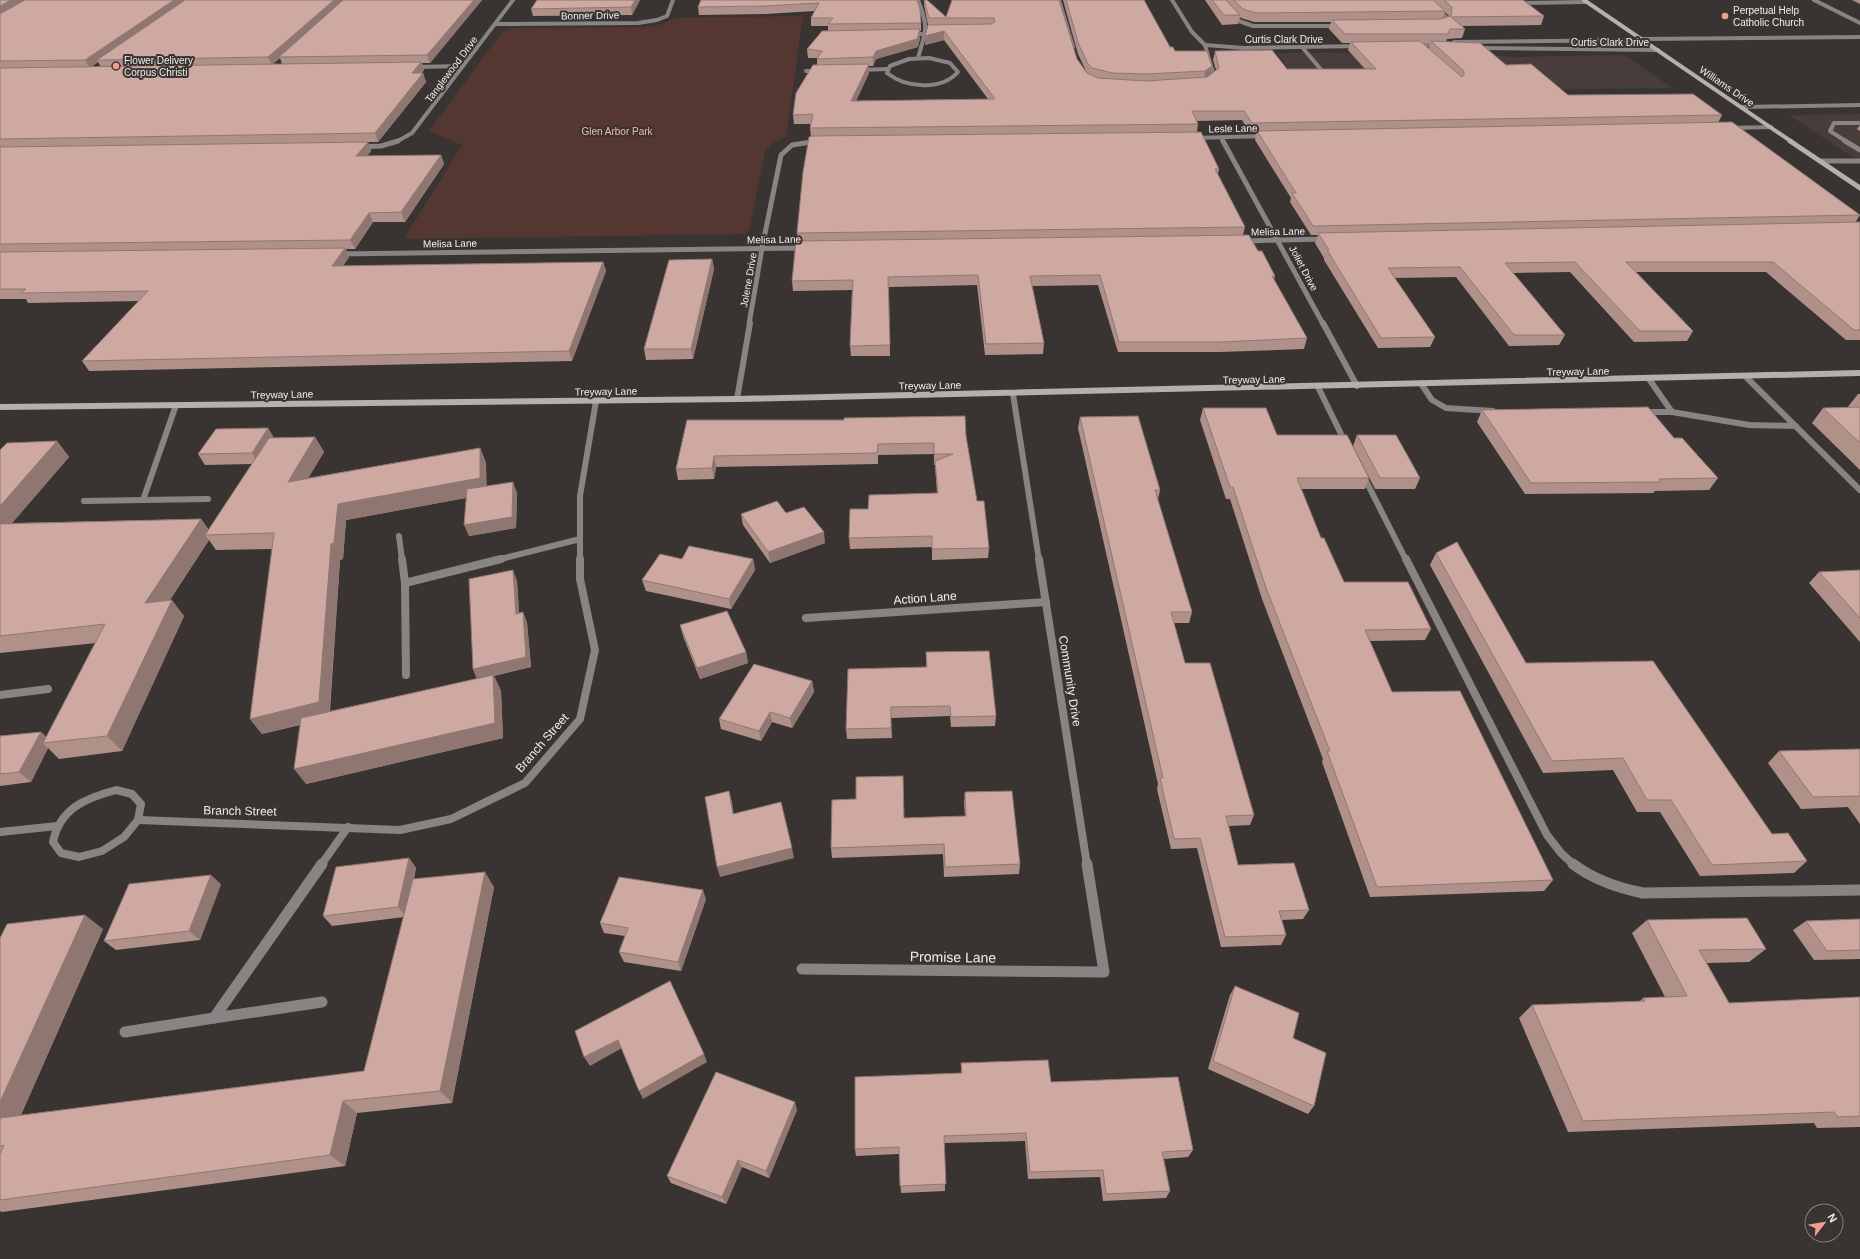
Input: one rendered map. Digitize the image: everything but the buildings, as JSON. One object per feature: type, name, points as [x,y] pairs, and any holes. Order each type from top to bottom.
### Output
[{"type":"street","name":"Tanglewood Drive","points":[[350,147],[374,147],[398,143],[412,133],[513,0]]},
{"type":"street","name":"Bonner Drive","points":[[495,24],[638,23],[657,20],[666,16],[673,0]]},
{"type":"street","points":[[918,0],[926,20],[925,32],[918,58]]},
{"type":"street","points":[[1059,0],[1075,52]]},
{"type":"street","points":[[1172,0],[1192,32],[1205,45],[1206,55],[1214,76],[1205,83]]},
{"type":"street","points":[[1222,0],[1238,21],[1253,26],[1343,26]]},
{"type":"street","points":[[1426,0],[1446,17],[1446,23],[1437,25]]},
{"type":"street","points":[[1814,0],[1860,23]]},
{"type":"street","points":[[1513,3],[1585,1]]},
{"type":"street","name":"Williams Drive","points":[[1585,1],[1860,188]]},
{"type":"street","points":[[902,34],[933,30]]},
{"type":"street","name":"Curtis Clark Drive","points":[[1452,42],[1860,37]]},
{"type":"street","points":[[1420,46],[1445,42]]},
{"type":"street","name":"Curtis Clark Drive","points":[[1205,45],[1244,48],[1364,46]]},
{"type":"street","points":[[1412,46],[1442,47]]},
{"type":"street","points":[[1420,46],[1425,51]]},
{"type":"street","points":[[1302,47],[1323,72]]},
{"type":"street","name":"Curtis Clark Drive","points":[[1472,48],[1658,50]]},
{"type":"street","points":[[858,70],[887,69],[895,63],[918,58],[946,62],[953,65],[958,72],[951,79],[924,84],[896,80],[890,77],[887,73],[887,69]]},
{"type":"street","points":[[407,67],[463,66]]},
{"type":"street","points":[[806,71],[828,70]]},
{"type":"street","points":[[1741,107],[1860,105]]},
{"type":"street","points":[[1860,123],[1834,123],[1830,131],[1860,150]]},
{"type":"street","points":[[1720,128],[1771,127]]},
{"type":"street","name":"Lesle Lane","points":[[1190,138],[1269,136]]},
{"type":"street","name":"Joliet Drive","points":[[1221,137],[1279,240],[1357,386]]},
{"type":"street","name":"Jolene Drive","points":[[737,399],[762,248],[780,155],[792,145],[825,141]]},
{"type":"street","points":[[1821,161],[1860,161]]},
{"type":"street","name":"Melisa Lane","points":[[1239,241],[1335,239]]},
{"type":"street","name":"Melisa Lane","points":[[334,254],[810,248]]},
{"type":"street","name":"Treyway Lane","points":[[0,407],[596,401],[1013,394],[1860,373]]},
{"type":"street","points":[[1746,377],[1860,490]]},
{"type":"street","points":[[1649,379],[1672,412]]},
{"type":"street","points":[[1422,385],[1432,400],[1446,408],[1472,411],[1504,411]]},
{"type":"street","points":[[1318,387],[1351,452]]},
{"type":"street","name":"Community Drive","points":[[1013,394],[1104,972]]},
{"type":"street","name":"Branch Street","points":[[138,820],[400,830],[451,819],[526,783],[580,719],[595,650],[580,580],[580,496],[596,401]]},
{"type":"street","points":[[143,500],[176,405]]},
{"type":"street","points":[[1632,412],[1672,412],[1749,426],[1796,426]]},
{"type":"street","points":[[1358,466],[1547,835],[1566,858],[1589,875],[1622,890],[1643,894],[1860,890]]},
{"type":"street","points":[[84,501],[208,499]]},
{"type":"street","points":[[399,536],[405,583],[406,675]]},
{"type":"street","points":[[405,583],[580,539]]},
{"type":"street","name":"Action Lane","points":[[806,618],[1046,602]]},
{"type":"street","points":[[0,695],[48,689]]},
{"type":"street","points":[[116,790],[132,794],[141,804],[138,820],[124,837],[102,851],[79,857],[61,853],[53,842],[57,826],[72,808],[93,796],[116,790]]},
{"type":"street","points":[[0,832],[57,826]]},
{"type":"street","points":[[214,1018],[348,827]]},
{"type":"street","name":"Promise Lane","points":[[802,969],[1104,972]]},
{"type":"street","points":[[125,1032],[322,1002]]},
{"type":"shaded area","points":[[1457,52],[1516,57],[1625,55],[1672,88],[1305,92],[1277,53]]},
{"type":"shaded area","points":[[1860,114],[1860,162],[1789,115]]},
{"type":"green space","name":"Glen Arbor Park","points":[[803,16],[786,137],[771,144],[765,152],[749,230],[745,234],[404,239],[462,145],[429,131],[503,31],[512,28],[649,27],[662,24],[676,18]]},
{"type":"place","name":"Perpetual Help Catholic Church","points":[[1725,16]]},
{"type":"place","name":"Flower Delivery Corpus Christi","points":[[116,66]]}]
